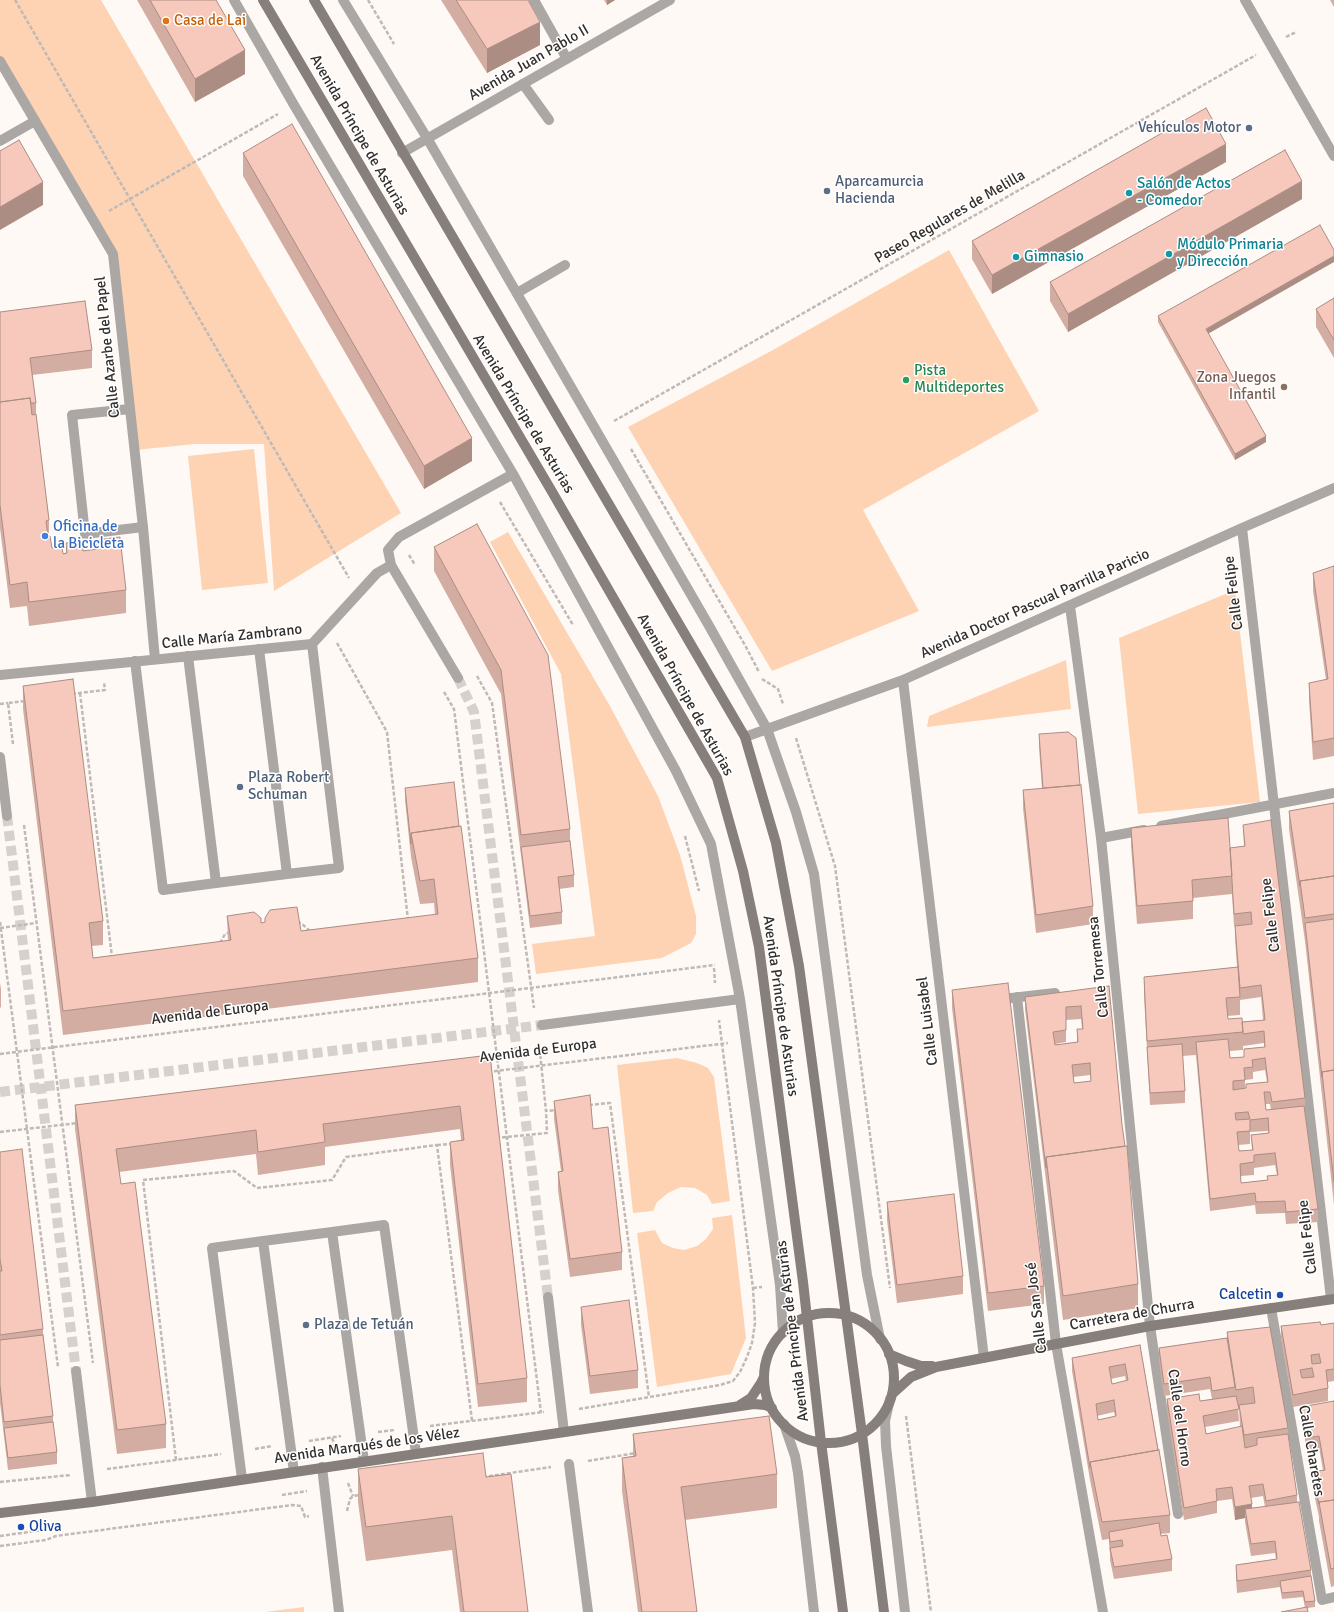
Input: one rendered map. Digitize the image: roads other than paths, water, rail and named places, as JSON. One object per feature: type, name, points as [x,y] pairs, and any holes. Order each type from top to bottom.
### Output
[{"type":"main road","name":"Avenida Príncipe de Asturias","points":[[263,0],[717,778],[743,871],[758,947],[801,1266],[821,1442],[843,1612]]},
{"type":"main road","name":"Avenida Príncipe de Asturias","points":[[314,0],[402,153],[745,737],[776,843],[799,966],[862,1434],[884,1612]]},
{"type":"main road","name":"Carretera de Churra","points":[[891,1397],[910,1377],[936,1367],[1150,1326],[1332,1299]]},
{"type":"main road","points":[[738,1407],[751,1398],[761,1383],[767,1359],[771,1350],[783,1333],[793,1324],[806,1318],[825,1313],[845,1315],[865,1324],[880,1339],[889,1354],[894,1374],[891,1397],[882,1416],[862,1434],[846,1440],[829,1443],[801,1437],[784,1424],[772,1408],[765,1389],[764,1375]]},
{"type":"main road","name":"Carretera de Churra","points":[[889,1354],[921,1366],[936,1367]]},
{"type":"main road","name":"Avenida Marqués de los Vélez","points":[[0,1513],[92,1502],[754,1404],[765,1405],[772,1408]]},
{"type":"street","points":[[234,0],[294,105],[513,474],[676,771],[711,844],[740,999],[780,1285],[783,1333]]},
{"type":"street","points":[[344,0],[427,138],[517,293],[767,729],[796,812],[814,874],[867,1275],[880,1339]]},
{"type":"street","points":[[534,0],[566,59]]},
{"type":"street","name":"Avenida Juan Pablo II","points":[[402,153],[670,0]]},
{"type":"street","points":[[1245,0],[1334,156]]},
{"type":"street","name":"Calle Azarbe del Papel","points":[[0,61],[113,254],[143,527],[155,659]]},
{"type":"street","points":[[523,84],[549,120]]},
{"type":"street","points":[[0,141],[35,120]]},
{"type":"street","points":[[517,293],[565,265]]},
{"type":"street","points":[[130,409],[72,415],[85,534],[143,527]]},
{"type":"street","points":[[458,678],[391,565],[388,550],[399,537],[513,474]]},
{"type":"street","name":"Avenida Doctor Pascual Parrilla Paricio","points":[[745,737],[903,680],[1334,488]]},
{"type":"street","name":"Calle Felipe","points":[[1242,528],[1273,804],[1332,1299]]},
{"type":"street","name":"Calle María Zambrano","points":[[0,675],[312,644],[377,573],[391,565]]},
{"type":"street","name":"Calle Torremesa","points":[[1070,606],[1101,838],[1112,987],[1150,1326]]},
{"type":"street","points":[[135,661],[163,890],[340,868],[312,644]]},
{"type":"street","points":[[259,649],[287,874]]},
{"type":"street","points":[[188,656],[216,883]]},
{"type":"street","name":"Calle Luisabel","points":[[903,680],[945,1005],[984,1358]]},
{"type":"street","points":[[0,757],[7,816]]},
{"type":"street","points":[[1101,838],[1334,793]]},
{"type":"street","points":[[1002,999],[1063,992]]},
{"type":"street","name":"Calle San José","points":[[1017,997],[1056,1344],[1103,1612]]},
{"type":"street","name":"Avenida de Europa","points":[[542,1025],[740,999]]},
{"type":"street","points":[[242,1479],[212,1248],[384,1225],[416,1453]]},
{"type":"street","points":[[332,1232],[364,1461]]},
{"type":"street","points":[[263,1241],[294,1472]]},
{"type":"street","points":[[548,1297],[564,1432]]},
{"type":"street","name":"Calle Charetes","points":[[1272,1308],[1322,1600],[1334,1597]]},
{"type":"street","name":"Calle del Horno","points":[[1150,1326],[1178,1514]]},
{"type":"street","points":[[76,1371],[92,1502]]},
{"type":"street","points":[[891,1397],[885,1421],[886,1446],[906,1612]]},
{"type":"street","points":[[784,1424],[795,1456],[798,1473],[814,1612]]},
{"type":"street","points":[[569,1464],[588,1612]]},
{"type":"street","points":[[322,1468],[339,1612]]},
{"type":"tunnel","points":[[458,678],[474,712],[548,1297]]},
{"type":"tunnel","points":[[7,816],[76,1371]]},
{"type":"tunnel","points":[[0,1092],[542,1025]]},
{"type":"place","name":"Casa de Lai","points":[[166,21]]},
{"type":"place","name":"Vehículos Motor","points":[[1249,128]]},
{"type":"place","name":"Aparcamurcia Hacienda","points":[[827,191]]},
{"type":"place","name":"Salón de Actos - Comedor","points":[[1129,193]]},
{"type":"place","name":"Módulo Primaria y Dirección","points":[[1169,254]]},
{"type":"place","name":"Gimnasio","points":[[1016,257]]},
{"type":"place","name":"Pista Multideportes","points":[[906,380]]},
{"type":"place","name":"Zona Juegos Infantil","points":[[1284,387]]},
{"type":"place","name":"Oficina de la Bicicleta","points":[[45,536]]},
{"type":"place","name":"Plaza Robert Schuman","points":[[240,787]]},
{"type":"place","name":"Calcetin","points":[[1280,1295]]},
{"type":"place","name":"Plaza de Tetuán","points":[[306,1325]]},
{"type":"place","name":"Oliva","points":[[21,1527]]}]
